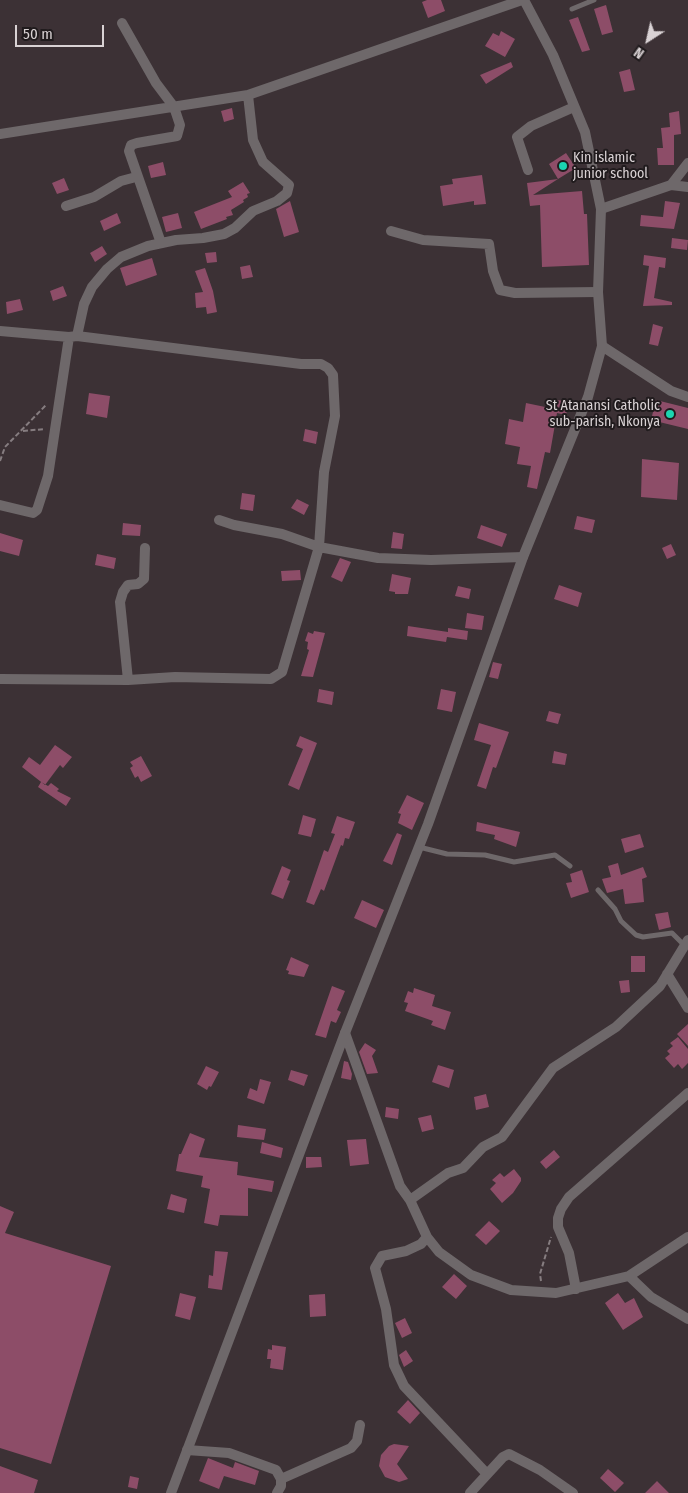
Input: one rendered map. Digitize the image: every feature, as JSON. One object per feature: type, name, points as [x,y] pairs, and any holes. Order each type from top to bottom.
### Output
[{"type":"street","points":[[0,134],[248,95],[523,0],[553,56],[585,132],[601,209],[598,292],[602,346],[588,397],[523,558],[419,846],[345,1033],[171,1493]]},
{"type":"street","points":[[122,23],[156,83],[174,107],[180,125],[177,136],[131,145],[129,151],[136,177],[161,243]]},
{"type":"street","points":[[0,505],[33,513],[37,510],[46,488],[61,391],[73,336],[92,287],[107,269],[121,257],[161,243],[224,234],[235,228],[252,211],[278,201],[287,193],[289,185],[263,162],[253,140],[248,95]]},
{"type":"street","points":[[528,170],[517,137],[531,126],[574,107]]},
{"type":"street","points":[[670,185],[688,163]]},
{"type":"street","points":[[66,206],[94,197],[121,182],[136,177]]},
{"type":"street","points":[[601,209],[670,185],[688,186]]},
{"type":"street","points":[[391,231],[423,240],[489,244],[493,270],[500,290],[515,293],[598,292]]},
{"type":"street","points":[[0,331],[73,336],[301,364],[312,363],[328,368],[333,375],[335,416],[324,472],[319,546],[282,672],[277,677],[128,680],[0,679]]},
{"type":"street","points":[[602,346],[671,391],[688,398]]},
{"type":"street","points":[[219,520],[234,525],[282,534],[319,546],[378,558],[431,560],[523,558]]},
{"type":"street","points":[[128,680],[120,602],[123,592],[128,586],[138,584],[144,579],[145,548]]},
{"type":"street","points":[[410,1200],[448,1173],[463,1168],[484,1147],[502,1138],[553,1068],[616,1027],[660,986],[686,943]]},
{"type":"street","points":[[667,974],[688,1008]]},
{"type":"street","points":[[345,1033],[395,1175],[410,1200],[427,1236],[439,1252],[471,1275],[511,1290],[556,1293],[628,1276],[688,1238]]},
{"type":"street","points":[[576,1289],[569,1253],[558,1227],[558,1218],[570,1197],[688,1093]]},
{"type":"street","points":[[427,1236],[421,1244],[382,1256],[375,1268],[386,1309],[394,1365],[404,1386],[487,1474]]},
{"type":"street","points":[[628,1276],[651,1297],[688,1319]]},
{"type":"street","points":[[281,1479],[350,1448],[357,1440],[360,1425]]},
{"type":"street","points":[[187,1450],[229,1453],[276,1470],[281,1479],[281,1486],[277,1493]]},
{"type":"street","points":[[470,1493],[503,1457],[509,1454],[540,1470],[572,1493]]},
{"type":"lane","points":[[572,8],[594,0]]},
{"type":"lane","points":[[419,846],[447,854],[485,855],[514,862],[555,855],[570,866]]},
{"type":"lane","points":[[598,890],[615,909],[621,921],[636,935],[643,937],[672,933],[686,943]]},
{"type":"path","points":[[0,461],[5,447],[61,391]]},
{"type":"path","points":[[23,431],[55,427]]},
{"type":"path","points":[[538,1293],[548,1245],[558,1227]]},
{"type":"building","points":[[441,0],[445,11],[428,18],[422,2]]},
{"type":"building","points":[[606,5],[613,32],[602,35],[594,9]]},
{"type":"building","points":[[578,17],[590,50],[582,52],[569,20]]},
{"type":"building","points":[[501,31],[515,39],[505,57],[485,46],[493,33],[499,36]]},
{"type":"building","points":[[511,62],[513,67],[486,84],[480,75]]},
{"type":"building","points":[[630,69],[635,90],[624,92],[619,72]]},
{"type":"building","points":[[232,108],[234,119],[224,122],[221,111]]},
{"type":"building","points":[[679,111],[681,134],[674,135],[674,165],[658,165],[657,148],[663,148],[661,128],[670,127],[669,113]]},
{"type":"building","name":"Kin islamic junior school","points":[[566,153],[576,168],[558,179],[549,164]]},
{"type":"building","points":[[163,162],[166,175],[151,178],[148,166]]},
{"type":"building","points":[[482,175],[486,204],[474,205],[474,201],[443,206],[440,186],[453,184],[452,179]]},
{"type":"building","points":[[64,178],[69,190],[57,194],[52,183]]},
{"type":"building","points":[[558,179],[533,195],[582,191],[584,214],[587,214],[589,265],[542,267],[540,205],[530,206],[527,183]]},
{"type":"building","points":[[243,182],[250,193],[243,200],[244,202],[231,210],[233,215],[201,229],[194,212],[232,197],[228,191]]},
{"type":"building","points":[[290,201],[299,232],[284,237],[276,209]]},
{"type":"building","points":[[665,201],[680,203],[674,229],[640,226],[641,215],[663,217]]},
{"type":"building","points":[[117,213],[121,223],[104,231],[100,221]]},
{"type":"building","points":[[178,213],[182,228],[166,232],[162,217]]},
{"type":"building","points":[[672,238],[688,240],[687,250],[671,248]]},
{"type":"building","points":[[102,246],[107,254],[95,262],[90,253]]},
{"type":"building","points":[[216,252],[217,262],[207,263],[205,253]]},
{"type":"building","points":[[644,255],[666,258],[665,268],[659,267],[654,298],[672,302],[672,305],[643,306],[649,266],[643,265]]},
{"type":"building","points":[[152,258],[157,275],[126,286],[120,268]]},
{"type":"building","points":[[250,265],[253,277],[242,279],[240,267]]},
{"type":"building","points":[[205,268],[213,291],[217,312],[207,314],[206,307],[196,308],[195,293],[203,292],[195,271]]},
{"type":"building","points":[[63,286],[67,296],[53,301],[50,291]]},
{"type":"building","points":[[20,299],[23,310],[7,314],[6,302]]},
{"type":"building","points":[[653,324],[663,327],[658,346],[649,344]]},
{"type":"building","points":[[89,393],[110,396],[107,418],[86,414]]},
{"type":"building","points":[[552,399],[569,402],[566,415],[557,413],[550,453],[545,452],[537,489],[527,487],[531,466],[517,464],[520,447],[505,444],[509,419],[523,422],[526,403],[550,408]]},
{"type":"building","name":"St Atanansi Catholic sub-parish, Nkonya","points":[[656,400],[688,408],[688,429],[651,420]]},
{"type":"building","points":[[305,429],[318,432],[316,444],[303,441]]},
{"type":"building","points":[[642,459],[679,463],[677,500],[641,497]]},
{"type":"building","points":[[242,493],[255,495],[253,511],[240,509]]},
{"type":"building","points":[[297,499],[309,505],[304,515],[291,508]]},
{"type":"building","points":[[577,516],[595,520],[592,533],[574,529]]},
{"type":"building","points":[[123,523],[141,525],[140,536],[122,535]]},
{"type":"building","points":[[481,525],[507,534],[502,547],[477,538]]},
{"type":"building","points":[[393,532],[404,534],[402,549],[391,548]]},
{"type":"building","points":[[0,533],[23,540],[19,556],[0,551]]},
{"type":"building","points":[[671,544],[676,555],[667,559],[662,548]]},
{"type":"building","points":[[97,554],[116,558],[114,569],[95,565]]},
{"type":"building","points":[[340,558],[351,562],[342,582],[331,577]]},
{"type":"building","points":[[300,570],[301,580],[282,581],[281,571]]},
{"type":"building","points":[[392,574],[411,578],[408,594],[395,594],[395,592],[389,591]]},
{"type":"building","points":[[559,585],[582,593],[578,607],[554,599]]},
{"type":"building","points":[[458,586],[471,589],[469,599],[455,596]]},
{"type":"building","points":[[467,613],[484,616],[482,630],[465,628]]},
{"type":"building","points":[[408,626],[448,632],[448,628],[468,631],[467,640],[447,637],[446,642],[407,636]]},
{"type":"building","points":[[314,631],[325,633],[313,677],[301,676],[309,650],[307,649],[308,642],[305,641],[308,632],[313,634]]},
{"type":"building","points":[[493,662],[502,664],[498,679],[489,677]]},
{"type":"building","points":[[319,689],[334,692],[332,705],[317,702]]},
{"type":"building","points":[[441,689],[456,692],[452,712],[437,709]]},
{"type":"building","points":[[549,711],[561,714],[558,724],[546,721]]},
{"type":"building","points":[[479,723],[509,732],[496,768],[493,767],[486,789],[477,786],[491,745],[474,740]]},
{"type":"building","points":[[300,736],[317,743],[299,790],[288,785],[303,749],[296,746]]},
{"type":"building","points":[[55,745],[72,757],[63,768],[60,765],[45,785],[22,767],[29,757],[40,765]]},
{"type":"building","points":[[554,751],[567,754],[565,765],[552,763]]},
{"type":"building","points":[[141,756],[152,776],[141,782],[138,776],[135,778],[130,768],[133,766],[130,762]]},
{"type":"building","points":[[41,782],[48,786],[51,783],[59,789],[57,791],[71,798],[66,806],[38,787]]},
{"type":"building","points":[[407,795],[424,803],[412,830],[398,823],[401,814],[398,813]]},
{"type":"building","points":[[303,815],[316,819],[311,837],[298,834]]},
{"type":"building","points":[[337,816],[355,822],[349,839],[345,838],[343,846],[341,845],[324,891],[321,889],[314,905],[306,902],[324,850],[328,852],[335,834],[331,833]]},
{"type":"building","points":[[477,822],[520,832],[516,847],[494,839],[495,835],[476,831]]},
{"type":"building","points":[[397,833],[402,835],[392,865],[383,861]]},
{"type":"building","points":[[640,834],[644,847],[625,853],[621,839]]},
{"type":"building","points":[[618,863],[621,875],[643,867],[647,877],[642,879],[644,902],[625,904],[623,889],[607,893],[602,879],[611,877],[608,866]]},
{"type":"building","points":[[282,866],[291,870],[287,880],[290,881],[283,899],[271,894]]},
{"type":"building","points":[[582,870],[589,892],[571,898],[566,883],[572,882],[570,874]]},
{"type":"building","points":[[362,900],[384,910],[376,928],[354,918]]},
{"type":"building","points":[[668,912],[671,927],[659,930],[655,914]]},
{"type":"building","points":[[631,956],[645,956],[645,972],[631,972]]},
{"type":"building","points":[[291,957],[309,965],[304,977],[288,974],[289,971],[286,970]]},
{"type":"building","points":[[629,980],[630,992],[621,993],[619,981]]},
{"type":"building","points":[[332,986],[345,991],[337,1010],[341,1012],[336,1023],[331,1021],[326,1038],[315,1035]]},
{"type":"building","points":[[414,988],[435,995],[432,1006],[451,1012],[445,1030],[431,1025],[433,1021],[405,1011],[408,1003],[404,1002],[408,991],[413,993]]},
{"type":"building","points":[[688,1024],[688,1046],[677,1034]]},
{"type":"building","points":[[678,1037],[688,1049],[688,1063],[682,1069],[678,1064],[674,1068],[665,1058],[670,1054],[667,1051],[673,1046],[670,1043]]},
{"type":"building","points":[[365,1043],[376,1050],[372,1056],[378,1073],[367,1074],[359,1052]]},
{"type":"building","points":[[344,1061],[348,1062],[352,1074],[351,1080],[341,1078]]},
{"type":"building","points":[[438,1065],[454,1070],[449,1088],[432,1082]]},
{"type":"building","points":[[206,1066],[219,1072],[211,1087],[209,1086],[207,1090],[197,1084]]},
{"type":"building","points":[[291,1070],[308,1075],[304,1086],[288,1080]]},
{"type":"building","points":[[260,1079],[271,1082],[264,1104],[247,1098],[250,1088],[257,1091]]},
{"type":"building","points":[[486,1094],[489,1107],[476,1110],[474,1097]]},
{"type":"building","points":[[386,1107],[399,1109],[398,1119],[385,1117]]},
{"type":"building","points":[[431,1115],[434,1129],[422,1132],[418,1118]]},
{"type":"building","points":[[238,1125],[266,1129],[264,1140],[237,1137]]},
{"type":"building","points":[[190,1133],[205,1139],[199,1157],[238,1162],[237,1175],[274,1181],[272,1192],[248,1188],[248,1216],[220,1215],[218,1226],[204,1223],[210,1189],[201,1187],[203,1176],[176,1171],[179,1154],[181,1154]]},
{"type":"building","points":[[366,1139],[369,1164],[350,1166],[347,1140]]},
{"type":"building","points":[[262,1142],[283,1148],[281,1158],[260,1153]]},
{"type":"building","points":[[554,1150],[560,1157],[546,1169],[540,1162]]},
{"type":"building","points":[[306,1157],[321,1157],[322,1167],[306,1168]]},
{"type":"building","points":[[514,1169],[521,1178],[521,1181],[513,1193],[502,1203],[490,1189],[496,1183],[492,1180],[500,1173],[504,1177]]},
{"type":"building","points":[[171,1194],[187,1199],[184,1213],[167,1209]]},
{"type":"building","points":[[0,1206],[14,1212],[5,1233],[111,1266],[51,1464],[0,1448]]},
{"type":"building","points":[[489,1221],[500,1231],[486,1245],[475,1235]]},
{"type":"building","points":[[215,1251],[228,1252],[222,1290],[208,1288],[209,1275],[213,1276]]},
{"type":"building","points":[[454,1274],[467,1286],[456,1299],[442,1287]]},
{"type":"building","points":[[180,1293],[196,1297],[190,1320],[175,1316]]},
{"type":"building","points":[[618,1293],[625,1303],[634,1298],[643,1317],[623,1330],[605,1303]]},
{"type":"building","points":[[325,1294],[326,1316],[310,1317],[309,1295]]},
{"type":"building","points":[[405,1318],[412,1333],[402,1338],[395,1323]]},
{"type":"building","points":[[272,1345],[286,1347],[283,1370],[270,1368],[271,1359],[267,1359],[268,1349],[272,1350]]},
{"type":"building","points":[[406,1350],[413,1361],[404,1367],[399,1355]]},
{"type":"building","points":[[408,1400],[420,1413],[410,1424],[397,1412]]},
{"type":"building","points":[[394,1444],[409,1446],[397,1464],[408,1479],[399,1482],[385,1477],[379,1466],[381,1455],[389,1446]]},
{"type":"building","points":[[208,1458],[233,1468],[235,1462],[259,1471],[255,1485],[224,1476],[219,1489],[199,1481]]},
{"type":"building","points":[[0,1466],[38,1480],[34,1493],[0,1493]]},
{"type":"building","points":[[608,1469],[624,1483],[615,1492],[600,1478]]},
{"type":"building","points":[[130,1476],[139,1478],[137,1489],[128,1487]]},
{"type":"building","points":[[657,1481],[669,1493],[645,1493]]},
{"type":"place","name":"Kin islamic junior school","points":[[563,166]]},
{"type":"place","name":"St Atanansi Catholic sub-parish, Nkonya","points":[[670,414]]}]
